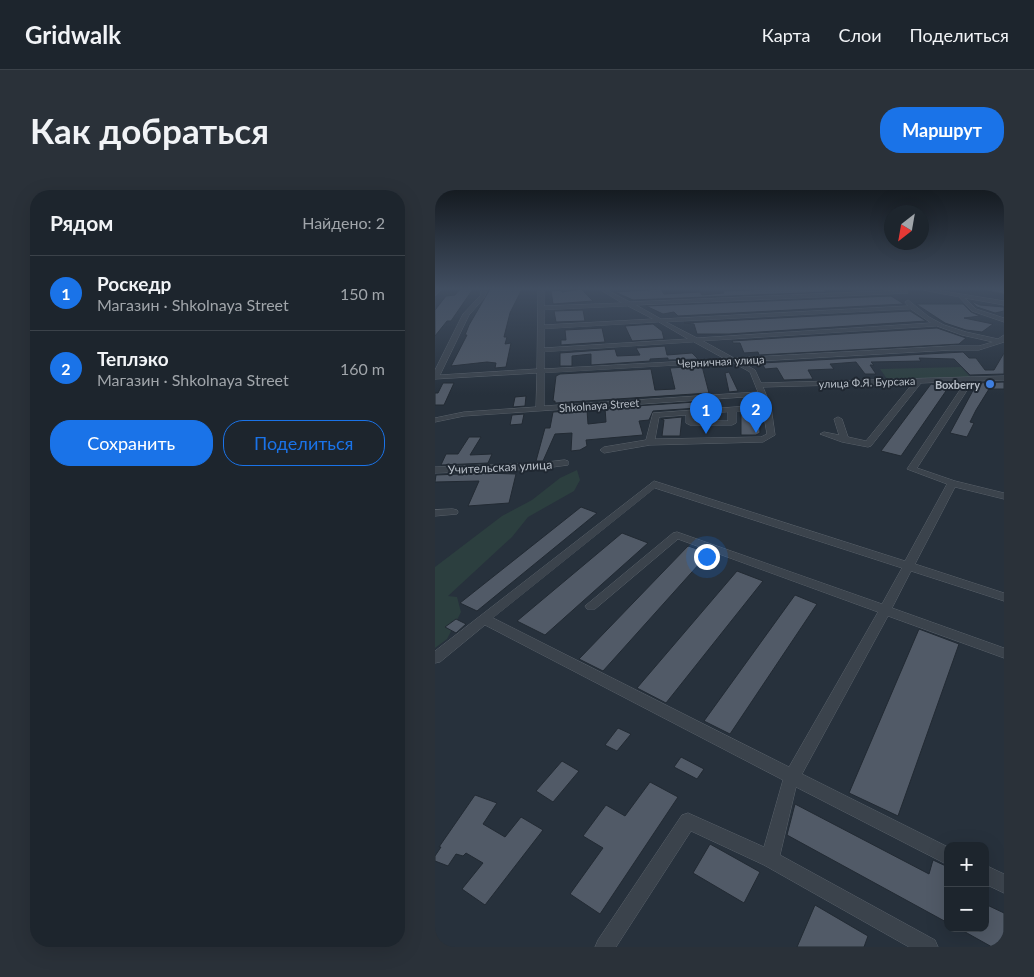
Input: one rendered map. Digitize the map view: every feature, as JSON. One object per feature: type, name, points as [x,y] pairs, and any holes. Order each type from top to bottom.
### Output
[{"type":"street","points":[[435,377],[461,324]]},
{"type":"street","points":[[540,410],[540,327],[585,324]]},
{"type":"street","points":[[604,450],[650,442],[763,439],[771,435],[767,407],[753,371],[666,324]]},
{"type":"street","points":[[541,350],[693,338],[935,324]]},
{"type":"street","points":[[942,324],[957,331],[1002,340]]},
{"type":"street","name":"Черничная улица","points":[[435,377],[951,348],[979,349],[1002,340]]},
{"type":"street","name":"улица Ф.Я. Бурсака","points":[[759,386],[1004,378]]},
{"type":"street","points":[[970,380],[912,469],[952,483],[1004,496]]},
{"type":"street","points":[[824,434],[867,444],[918,381]]},
{"type":"street","name":"Shkolnaya Street","points":[[435,420],[464,414],[763,394]]},
{"type":"street","points":[[650,442],[656,415],[767,407]]},
{"type":"street","points":[[690,413],[690,423],[732,423],[732,410]]},
{"type":"street","points":[[838,419],[845,440]]},
{"type":"street","name":"Учительская улица","points":[[435,470],[538,466],[565,463]]},
{"type":"street","points":[[770,859],[789,783],[885,610],[952,483]]},
{"type":"street","points":[[435,658],[654,484],[1004,597]]},
{"type":"street","points":[[435,512],[453,512]]},
{"type":"street","points":[[591,606],[677,535],[1004,653]]},
{"type":"street","points":[[484,619],[793,775],[944,854]]},
{"type":"street","points":[[605,947],[688,821],[770,859],[928,947]]},
{"type":"street","points":[[989,876],[1004,884]]},
{"type":"shaded area","points":[[961,367],[970,377],[887,379],[880,369]]},
{"type":"shaded area","points":[[577,470],[580,480],[574,491],[528,517],[512,537],[448,596],[457,597],[461,612],[447,639],[435,648],[435,567],[502,516],[532,500],[560,478]]},
{"type":"building","points":[[435,324],[444,324],[435,336]]},
{"type":"building","points":[[507,324],[504,337],[507,337],[505,344],[511,343],[506,367],[495,368],[496,363],[487,362],[451,366],[467,335],[465,335],[469,325]]},
{"type":"building","points":[[653,324],[662,331],[664,339],[632,341],[625,326]]},
{"type":"building","points":[[694,324],[876,324],[729,334],[697,334]]},
{"type":"building","points":[[949,324],[993,324],[982,332],[966,330]]},
{"type":"building","points":[[602,328],[605,342],[561,345],[561,340],[566,340],[565,330]]},
{"type":"building","points":[[937,328],[966,338],[959,344],[759,355],[758,352],[744,353],[740,343],[733,343],[732,341]]},
{"type":"building","points":[[665,346],[667,355],[692,353],[698,359],[650,359],[650,361],[591,365],[591,354],[572,356],[572,366],[560,366],[560,353],[615,349],[617,356],[640,355],[636,348]]},
{"type":"building","points":[[963,352],[969,358],[976,358],[985,370],[994,370],[1004,353],[1004,374],[970,375],[954,359],[919,358],[921,361],[871,362],[874,365],[870,365],[876,374],[865,374],[856,362],[830,364],[834,369],[808,370],[813,379],[784,380],[777,368],[765,369],[762,363]]},
{"type":"building","points":[[702,366],[709,393],[555,403],[553,401],[556,376],[560,374],[651,369],[655,390],[675,389],[670,368]]},
{"type":"building","points":[[729,372],[738,391],[729,392],[725,373]]},
{"type":"building","points":[[1004,382],[1004,389],[989,389],[970,422],[974,423],[967,437],[950,433],[977,383]]},
{"type":"building","points":[[443,383],[454,383],[444,405],[435,405],[435,393],[438,393]]},
{"type":"building","points":[[931,384],[948,388],[901,456],[881,451]]},
{"type":"building","points":[[526,396],[525,406],[513,407],[515,397]]},
{"type":"building","points":[[711,401],[713,407],[653,411],[649,420],[639,421],[643,435],[586,440],[587,446],[580,450],[571,451],[572,433],[555,434],[543,461],[536,461],[545,428],[550,428],[553,412],[587,410],[588,424],[606,422],[605,408]]},
{"type":"building","points":[[759,412],[760,433],[756,435],[741,435],[741,414]]},
{"type":"building","points":[[524,414],[522,424],[510,425],[512,415]]},
{"type":"building","points":[[682,417],[680,436],[662,436],[664,420],[661,419]]},
{"type":"building","points":[[469,437],[481,437],[470,455],[492,454],[488,463],[441,465],[446,454],[458,454]]},
{"type":"building","points":[[516,474],[509,503],[468,506],[479,481],[435,482],[436,475]]},
{"type":"building","points":[[581,507],[597,513],[477,611],[460,603]]},
{"type":"building","points":[[622,533],[648,543],[545,635],[517,621]]},
{"type":"building","points":[[688,546],[709,553],[603,671],[579,659]]},
{"type":"building","points":[[737,571],[763,581],[666,703],[637,688]]},
{"type":"building","points":[[795,595],[817,604],[730,734],[704,721]]},
{"type":"building","points":[[456,619],[466,624],[456,633],[445,627]]},
{"type":"building","points":[[919,629],[959,644],[898,816],[849,793]]},
{"type":"building","points":[[618,728],[631,734],[617,751],[605,745]]},
{"type":"building","points":[[681,757],[704,769],[697,779],[674,767]]},
{"type":"building","points":[[562,761],[579,771],[553,802],[536,791]]},
{"type":"building","points":[[650,782],[678,797],[600,914],[570,894],[603,848],[583,836],[606,805],[625,816]]},
{"type":"building","points":[[475,795],[497,803],[483,824],[505,837],[521,817],[543,830],[485,905],[462,889],[483,863],[466,853],[463,856],[456,854],[448,866],[435,861],[435,856],[441,847],[439,847]]},
{"type":"building","points":[[795,804],[929,874],[933,860],[944,865],[944,921],[787,835]]},
{"type":"building","points":[[710,844],[760,872],[744,903],[693,873]]},
{"type":"building","points":[[815,905],[868,936],[864,947],[797,947]]},
{"type":"building","points":[[989,906],[1004,913],[1004,947],[992,947],[965,932],[989,932]]},
{"type":"place","name":"Boxberry","points":[[990,384]]},
{"type":"place","name":"Теплэко","points":[[756,433]]},
{"type":"place","name":"Роскедр","points":[[706,434]]}]
